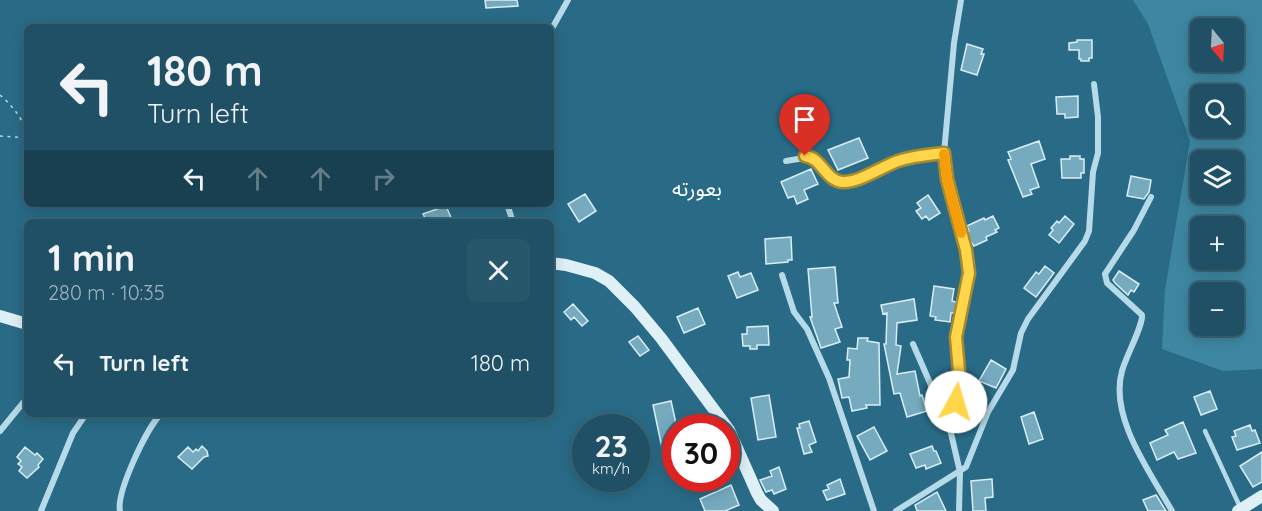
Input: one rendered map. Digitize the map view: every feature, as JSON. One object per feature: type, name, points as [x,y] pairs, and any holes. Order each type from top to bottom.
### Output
[{"type":"main road","points":[[554,264],[595,273],[609,281],[635,307],[661,338],[729,430],[761,505],[773,511]]},
{"type":"main road","points":[[0,316],[24,323]]},
{"type":"main road","points":[[1239,510],[1262,496]]},
{"type":"street","points":[[554,25],[568,0]]},
{"type":"street","points":[[950,429],[958,385],[956,337],[969,273],[966,250],[947,179],[944,153],[955,34],[961,0]]},
{"type":"street","points":[[896,511],[960,472],[970,460],[988,412],[1013,370],[1021,333],[1028,319],[1078,252],[1089,231],[1093,172],[1098,143],[1094,84]]},
{"type":"street","points":[[786,161],[810,157],[821,165],[833,179],[843,182],[855,181],[877,168],[900,161],[944,153]]},
{"type":"street","points":[[1150,197],[1134,230],[1104,274],[1104,278],[1142,315],[1142,322],[1124,363],[1119,382],[1119,395],[1122,410],[1140,455],[1172,511]]},
{"type":"street","points":[[782,275],[794,312],[807,329],[829,378],[874,511]]},
{"type":"street","points":[[913,344],[950,429],[960,472],[959,511]]},
{"type":"street","points":[[0,431],[24,402]]},
{"type":"street","points":[[41,511],[73,433],[84,417]]},
{"type":"street","points":[[120,511],[124,485],[144,436],[158,417]]},
{"type":"lane","points":[[1205,430],[1239,510]]},
{"type":"path","points":[[0,95],[24,124]]},
{"type":"path","points":[[0,136],[24,137]]},
{"type":"shaded area","points":[[1133,0],[1262,0],[1262,369],[1223,371],[1162,349],[1165,290],[1190,141],[1148,24]]},
{"type":"building","points":[[485,0],[517,0],[518,6],[486,8]]},
{"type":"building","points":[[1077,40],[1092,40],[1092,58],[1089,58],[1089,61],[1079,59],[1079,50],[1069,50],[1069,43],[1077,42]]},
{"type":"building","points":[[967,44],[983,49],[981,54],[984,54],[977,75],[961,70]]},
{"type":"building","points":[[1078,96],[1078,117],[1065,118],[1065,114],[1057,114],[1056,97]]},
{"type":"building","points":[[859,138],[868,158],[838,170],[828,150]]},
{"type":"building","points":[[1039,141],[1045,159],[1031,164],[1039,187],[1030,190],[1032,194],[1023,197],[1008,160],[1011,159],[1008,152]]},
{"type":"building","points":[[1070,156],[1080,156],[1080,159],[1084,159],[1084,173],[1081,173],[1081,178],[1062,178],[1061,159],[1070,159]]},
{"type":"building","points":[[811,169],[818,184],[804,190],[808,199],[797,204],[794,196],[788,198],[781,182]]},
{"type":"building","points":[[1131,176],[1151,180],[1149,192],[1144,199],[1127,196]]},
{"type":"building","points":[[585,194],[596,211],[579,222],[568,204]]},
{"type":"building","points":[[928,195],[940,213],[929,220],[926,216],[922,219],[916,211],[921,208],[917,203]]},
{"type":"building","points":[[446,207],[452,219],[426,219],[423,214]]},
{"type":"building","points":[[993,216],[999,228],[995,230],[997,232],[974,246],[968,238],[967,226]]},
{"type":"building","points":[[1065,216],[1074,224],[1059,243],[1049,235],[1053,230],[1051,228]]},
{"type":"building","points":[[791,237],[792,260],[766,264],[765,239]]},
{"type":"building","points":[[1045,266],[1054,273],[1036,297],[1024,288],[1036,272],[1039,274]]},
{"type":"building","points":[[835,267],[838,303],[834,303],[842,327],[835,329],[840,342],[821,348],[810,317],[812,317],[808,269]]},
{"type":"building","points":[[1119,271],[1139,284],[1134,292],[1131,290],[1128,295],[1115,283],[1113,280]]},
{"type":"building","points":[[738,272],[740,277],[751,273],[758,290],[737,298],[728,276]]},
{"type":"building","points":[[934,286],[954,289],[952,301],[956,302],[955,313],[951,313],[950,322],[935,320],[936,317],[930,316]]},
{"type":"building","points":[[914,299],[917,320],[897,323],[896,345],[901,346],[897,374],[915,371],[920,396],[922,395],[927,411],[907,417],[900,393],[894,394],[884,344],[886,344],[887,313],[883,314],[881,305]]},
{"type":"building","points":[[573,304],[588,321],[582,326],[574,317],[571,320],[564,312]]},
{"type":"building","points":[[698,308],[705,324],[684,333],[677,317]]},
{"type":"building","points":[[768,326],[769,345],[757,345],[757,349],[743,346],[742,334],[747,334],[747,327]]},
{"type":"building","points":[[638,336],[649,350],[640,356],[629,342]]},
{"type":"building","points":[[858,338],[868,338],[867,341],[879,343],[880,405],[866,405],[867,408],[852,411],[849,397],[842,398],[838,379],[849,377],[848,348],[857,349]]},
{"type":"building","points":[[991,360],[1006,369],[996,388],[979,381]]},
{"type":"building","points":[[1210,391],[1217,409],[1201,415],[1194,397]]},
{"type":"building","points":[[769,395],[776,437],[758,440],[751,398]]},
{"type":"building","points":[[671,401],[674,414],[662,414],[662,448],[653,405]]},
{"type":"building","points":[[1034,412],[1043,439],[1029,444],[1021,417]]},
{"type":"building","points":[[809,421],[816,442],[809,445],[812,452],[804,454],[797,428],[800,428],[799,424]]},
{"type":"building","points":[[1183,422],[1196,453],[1178,459],[1174,452],[1157,460],[1150,443],[1168,435],[1165,430]]},
{"type":"building","points":[[1250,425],[1252,431],[1255,430],[1260,443],[1237,450],[1232,437],[1236,436],[1234,431]]},
{"type":"building","points":[[874,427],[887,451],[870,460],[857,436]]},
{"type":"building","points":[[202,446],[208,456],[192,469],[178,457],[188,447],[193,452],[196,449],[198,451]]},
{"type":"building","points":[[932,446],[941,463],[926,469],[925,465],[916,468],[910,454]]},
{"type":"building","points":[[25,447],[43,459],[39,467],[27,478],[19,471],[22,467],[18,464],[21,461],[17,457]]},
{"type":"building","points":[[1262,452],[1262,482],[1253,487],[1240,466]]},
{"type":"building","points":[[779,467],[786,489],[774,494],[772,490],[766,492],[760,480],[772,476],[770,471]]},
{"type":"building","points":[[840,479],[845,494],[827,500],[823,491],[829,489],[827,485]]},
{"type":"building","points":[[992,479],[993,497],[985,498],[986,511],[973,511],[971,481]]},
{"type":"building","points":[[716,492],[734,492],[739,505],[725,511],[705,511],[700,499]]},
{"type":"building","points":[[937,492],[946,511],[917,511],[915,505]]},
{"type":"building","points":[[1156,495],[1166,511],[1148,511],[1143,500]]},
{"type":"slow traffic","points":[[944,154],[947,179],[961,233]]},
{"type":"district","name":"بعورته","points":[[697,189]]},
{"type":"route","points":[[805,156],[821,165],[833,179],[843,182],[855,181],[877,168],[900,161],[944,153],[947,179],[966,250],[969,273],[956,337],[959,371],[956,402]]}]
